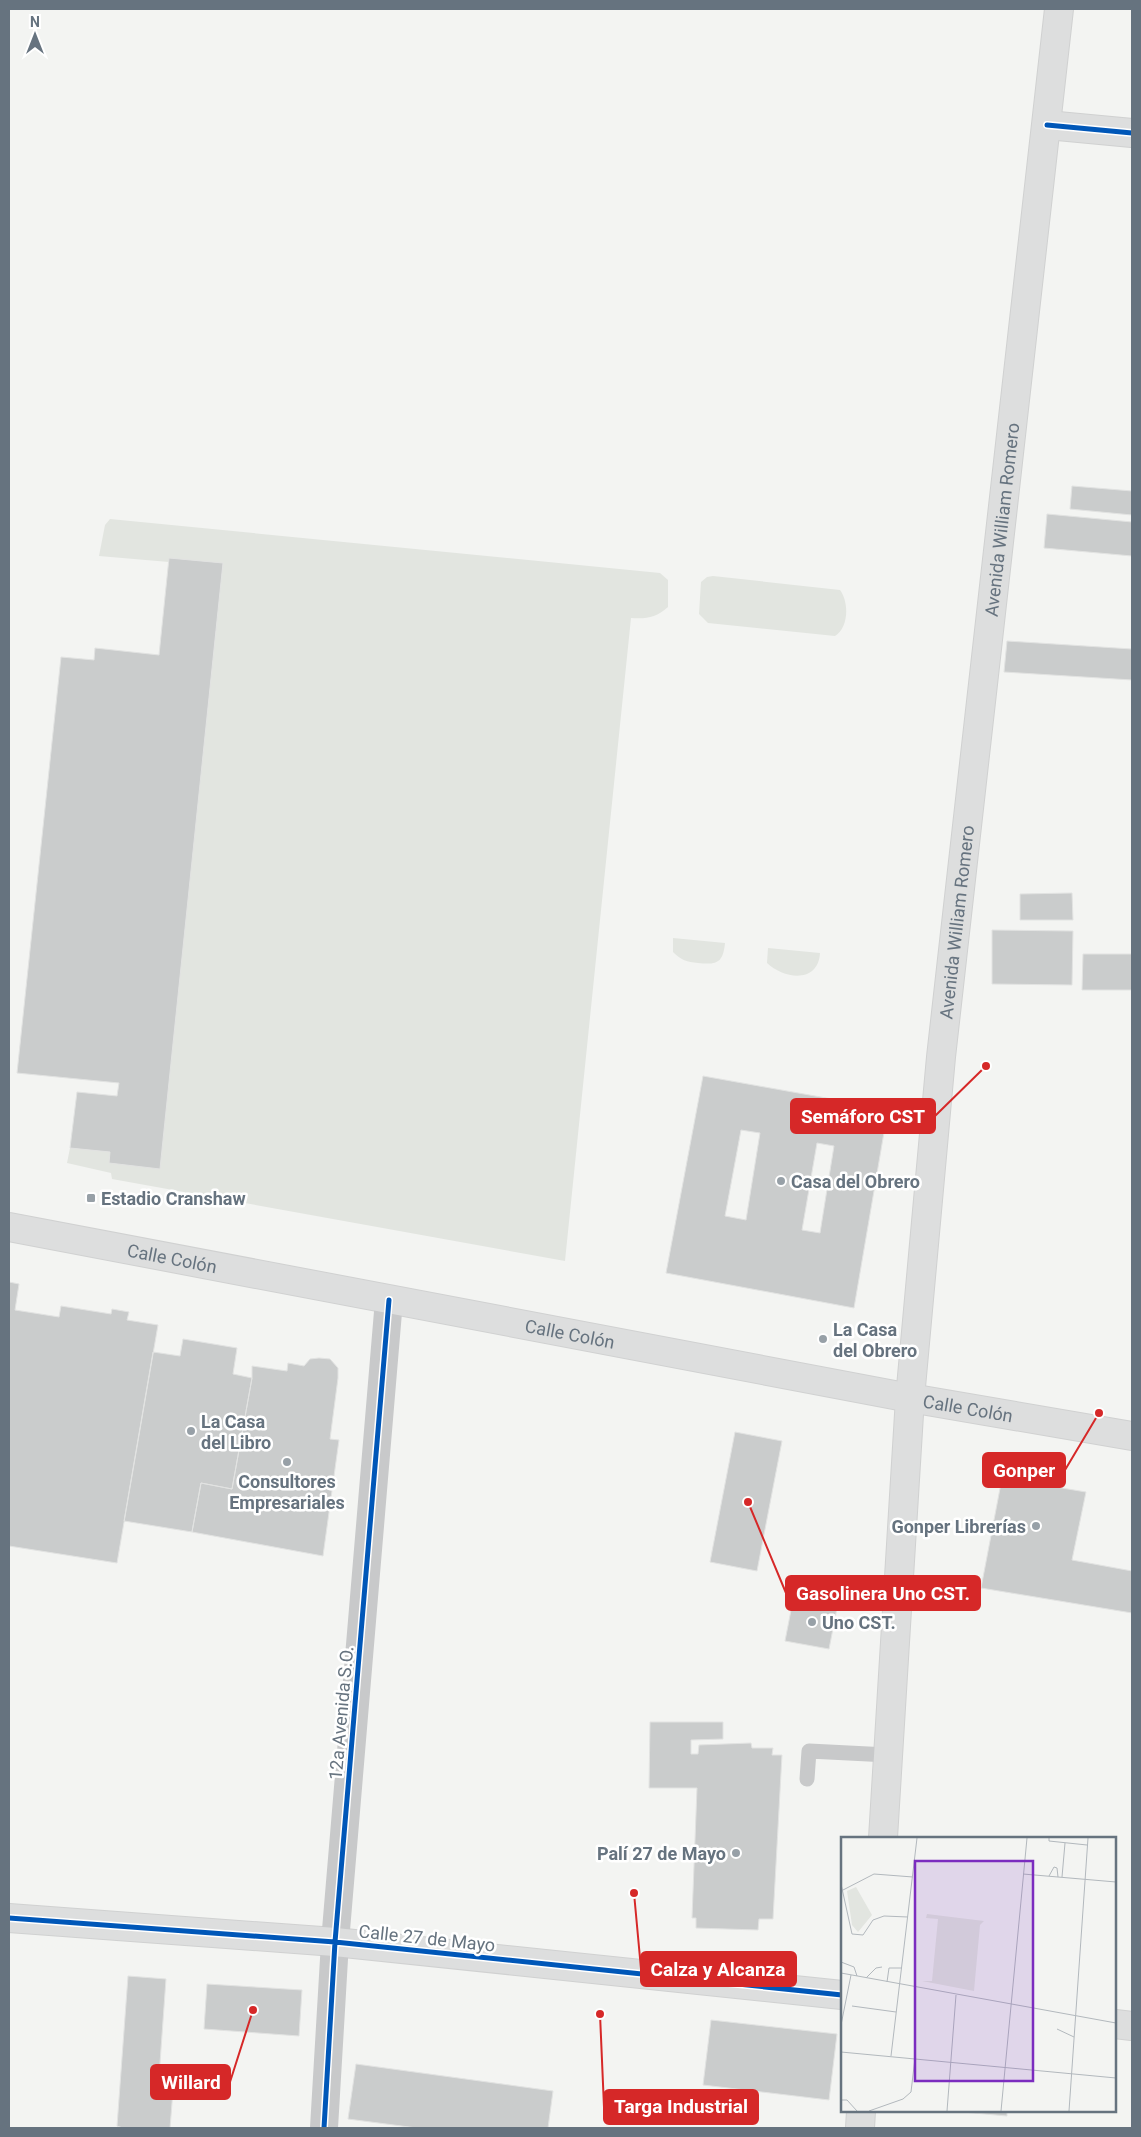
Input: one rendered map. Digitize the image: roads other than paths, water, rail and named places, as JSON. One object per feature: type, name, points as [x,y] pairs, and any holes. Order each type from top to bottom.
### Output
[{"type":"main road","name":"Avenida William Romero","points":[[883,1837],[910,1398],[941,1058],[965,833],[1048,125],[1059,9]]},
{"type":"main road","points":[[1048,125],[1132,133]]},
{"type":"main road","name":"Calle Colón","points":[[9,1227],[910,1398],[1132,1436]]},
{"type":"main road","name":"Calle 27 de Mayo","points":[[9,1918],[335,1942],[841,1994]]},
{"type":"main road","points":[[1116,2024],[1132,2026]]},
{"type":"main road","points":[[860,2128],[862,2112]]},
{"type":"street","name":"12a Avenida S.O.","points":[[324,2128],[335,1942],[390,1300]]},
{"type":"lane","points":[[807,1779],[808,1751],[888,1755]]},
{"type":"place","name":"Semáforo CST","points":[[986,1066]]},
{"type":"place","name":"Casa del Obrero","points":[[781,1181]]},
{"type":"place","name":"Estadio Cranshaw","points":[[91,1198]]},
{"type":"place","name":"La Casa del Obrero","points":[[823,1339]]},
{"type":"place","name":"Gonper","points":[[1099,1413]]},
{"type":"place","name":"La Casa del Libro","points":[[191,1431]]},
{"type":"place","name":"Consultores Empresariales","points":[[287,1462]]},
{"type":"place","name":"Gasolinera Uno CST.","points":[[748,1502]]},
{"type":"place","name":"Gonper Librerías","points":[[1036,1526]]},
{"type":"place","name":"Uno CST.","points":[[812,1622]]},
{"type":"place","name":"Palí 27 de Mayo","points":[[736,1853]]},
{"type":"place","name":"Calza y Alcanza","points":[[634,1893]]},
{"type":"place","name":"Willard","points":[[253,2010]]},
{"type":"place","name":"Targa Industrial","points":[[600,2014]]}]
